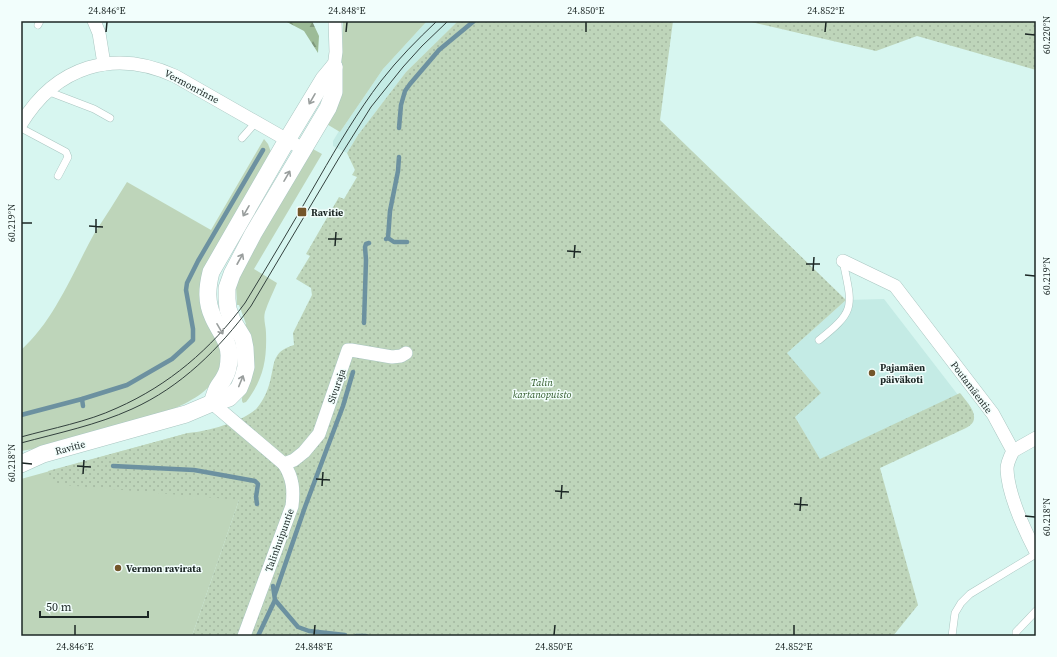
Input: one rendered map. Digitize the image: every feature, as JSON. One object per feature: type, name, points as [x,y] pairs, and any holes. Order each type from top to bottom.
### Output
[{"type":"street","points":[[94,21],[102,42],[104,64]]},
{"type":"street","points":[[212,403],[218,388],[225,378],[229,356],[228,347],[224,336],[209,307],[207,297],[208,283],[211,272],[287,140],[324,79],[334,67],[336,52],[335,21]]},
{"type":"street","name":"Vermonrinne","points":[[21,124],[34,105],[47,91],[64,78],[89,67],[104,64],[135,63],[157,68],[187,82],[303,149]]},
{"type":"street","name":"Ravitie","points":[[21,457],[43,454],[166,420],[229,398],[239,388],[246,367],[246,357],[244,343],[228,309],[227,288],[232,274],[254,234],[328,108],[333,95],[334,67]]},
{"type":"street","name":"Poutamäentie","points":[[843,260],[894,286],[993,414],[1013,451]]},
{"type":"street","name":"Sivuraja","points":[[284,464],[294,460],[304,452],[319,434],[348,350],[392,357],[401,356],[406,352]]},
{"type":"street","name":"Talinhuipuntie","points":[[212,403],[284,464],[293,484],[294,494],[292,506],[244,636]]},
{"type":"street","points":[[1036,438],[1013,451],[1008,462],[1007,469],[1009,482],[1019,513],[1036,553]]},
{"type":"street","name":"Ravitie","points":[[21,464],[43,454]]},
{"type":"lane","points":[[47,91],[110,118]]},
{"type":"lane","points":[[242,138],[256,122]]},
{"type":"lane","points":[[21,128],[66,152],[68,157],[58,176]]},
{"type":"lane","points":[[819,340],[838,325],[847,312],[850,295],[843,260]]},
{"type":"lane","points":[[952,636],[955,613],[960,602],[970,594],[1036,553]]},
{"type":"lane","points":[[1016,636],[1016,632],[1036,611]]},
{"type":"shaded area","points":[[427,21],[458,21],[406,72],[358,135],[347,153],[333,146],[333,141],[339,131],[340,132],[383,69]]},
{"type":"shaded area","name":"Pajamäen päiväkoti","points":[[884,299],[958,395],[820,460],[795,417],[787,353],[846,300]]},
{"type":"green space","points":[[285,21],[312,21],[319,36],[318,53],[304,31]]},
{"type":"green space","points":[[343,21],[427,21],[383,69],[340,132],[325,123],[341,80]]},
{"type":"green space","name":"Talin kartanopuisto","points":[[458,21],[673,21],[660,120],[846,300],[787,353],[821,393],[795,417],[820,459],[960,393],[968,403],[974,414],[972,423],[969,426],[880,468],[918,605],[893,636],[192,636],[239,500],[52,484],[48,471],[188,433],[225,425],[244,417],[257,408],[268,390],[274,363],[278,354],[282,350],[294,345],[293,333],[312,295],[311,288],[296,279],[310,256],[306,254],[339,197],[344,199],[357,177],[352,175],[355,170],[347,153],[358,135],[406,72]]},
{"type":"green space","points":[[747,21],[1036,21],[1036,70],[917,36],[876,51]]},
{"type":"green space","points":[[264,139],[271,152],[214,254],[219,343],[220,350],[222,351],[222,363],[216,378],[205,390],[192,400],[169,411],[39,448],[21,451],[21,350],[33,338],[53,311],[94,234],[127,182],[211,230]]},
{"type":"green space","points":[[311,148],[322,154],[254,269],[277,283],[264,315],[266,352],[263,370],[252,394],[246,402],[243,403],[242,398],[250,379],[244,326],[246,324],[239,305],[237,305],[236,286],[239,272]]},
{"type":"green space","name":"Vermon ravirata","points":[[224,426],[239,500],[192,636],[21,636],[21,479],[188,433],[203,432]]},
{"type":"waterway","points":[[399,128],[401,105],[405,91],[439,50],[474,21]]},
{"type":"waterway","points":[[21,415],[82,399],[127,385],[172,359],[193,340],[193,329],[186,290],[187,283],[198,261],[263,150]]},
{"type":"waterway","points":[[386,239],[388,238],[390,211],[398,171],[399,157]]},
{"type":"waterway","points":[[388,238],[394,242],[407,242]]},
{"type":"waterway","points":[[364,323],[365,247],[366,244],[369,243]]},
{"type":"waterway","points":[[275,594],[305,507],[343,406],[353,372]]},
{"type":"waterway","points":[[82,399],[83,406]]},
{"type":"waterway","points":[[113,466],[194,470],[255,481],[258,484],[256,497],[257,504]]},
{"type":"waterway","points":[[273,586],[275,600],[298,627],[309,631],[345,635]]},
{"type":"waterway","points":[[258,636],[275,600]]},
{"type":"waterway","points":[[356,636],[366,636]]},
{"type":"tram line","points":[[21,437],[82,421],[106,413],[136,399],[171,377],[188,364],[218,336],[245,303],[356,116],[387,73],[437,21]]},
{"type":"tram line","points":[[21,443],[91,424],[132,409],[167,390],[212,352],[251,306],[371,107],[403,67],[448,21]]},
{"type":"place","name":"Ravitie","points":[[302,212]]},
{"type":"place","name":"Pajamäen päiväkoti","points":[[872,373]]},
{"type":"place","name":"Vermon ravirata","points":[[118,568]]}]
